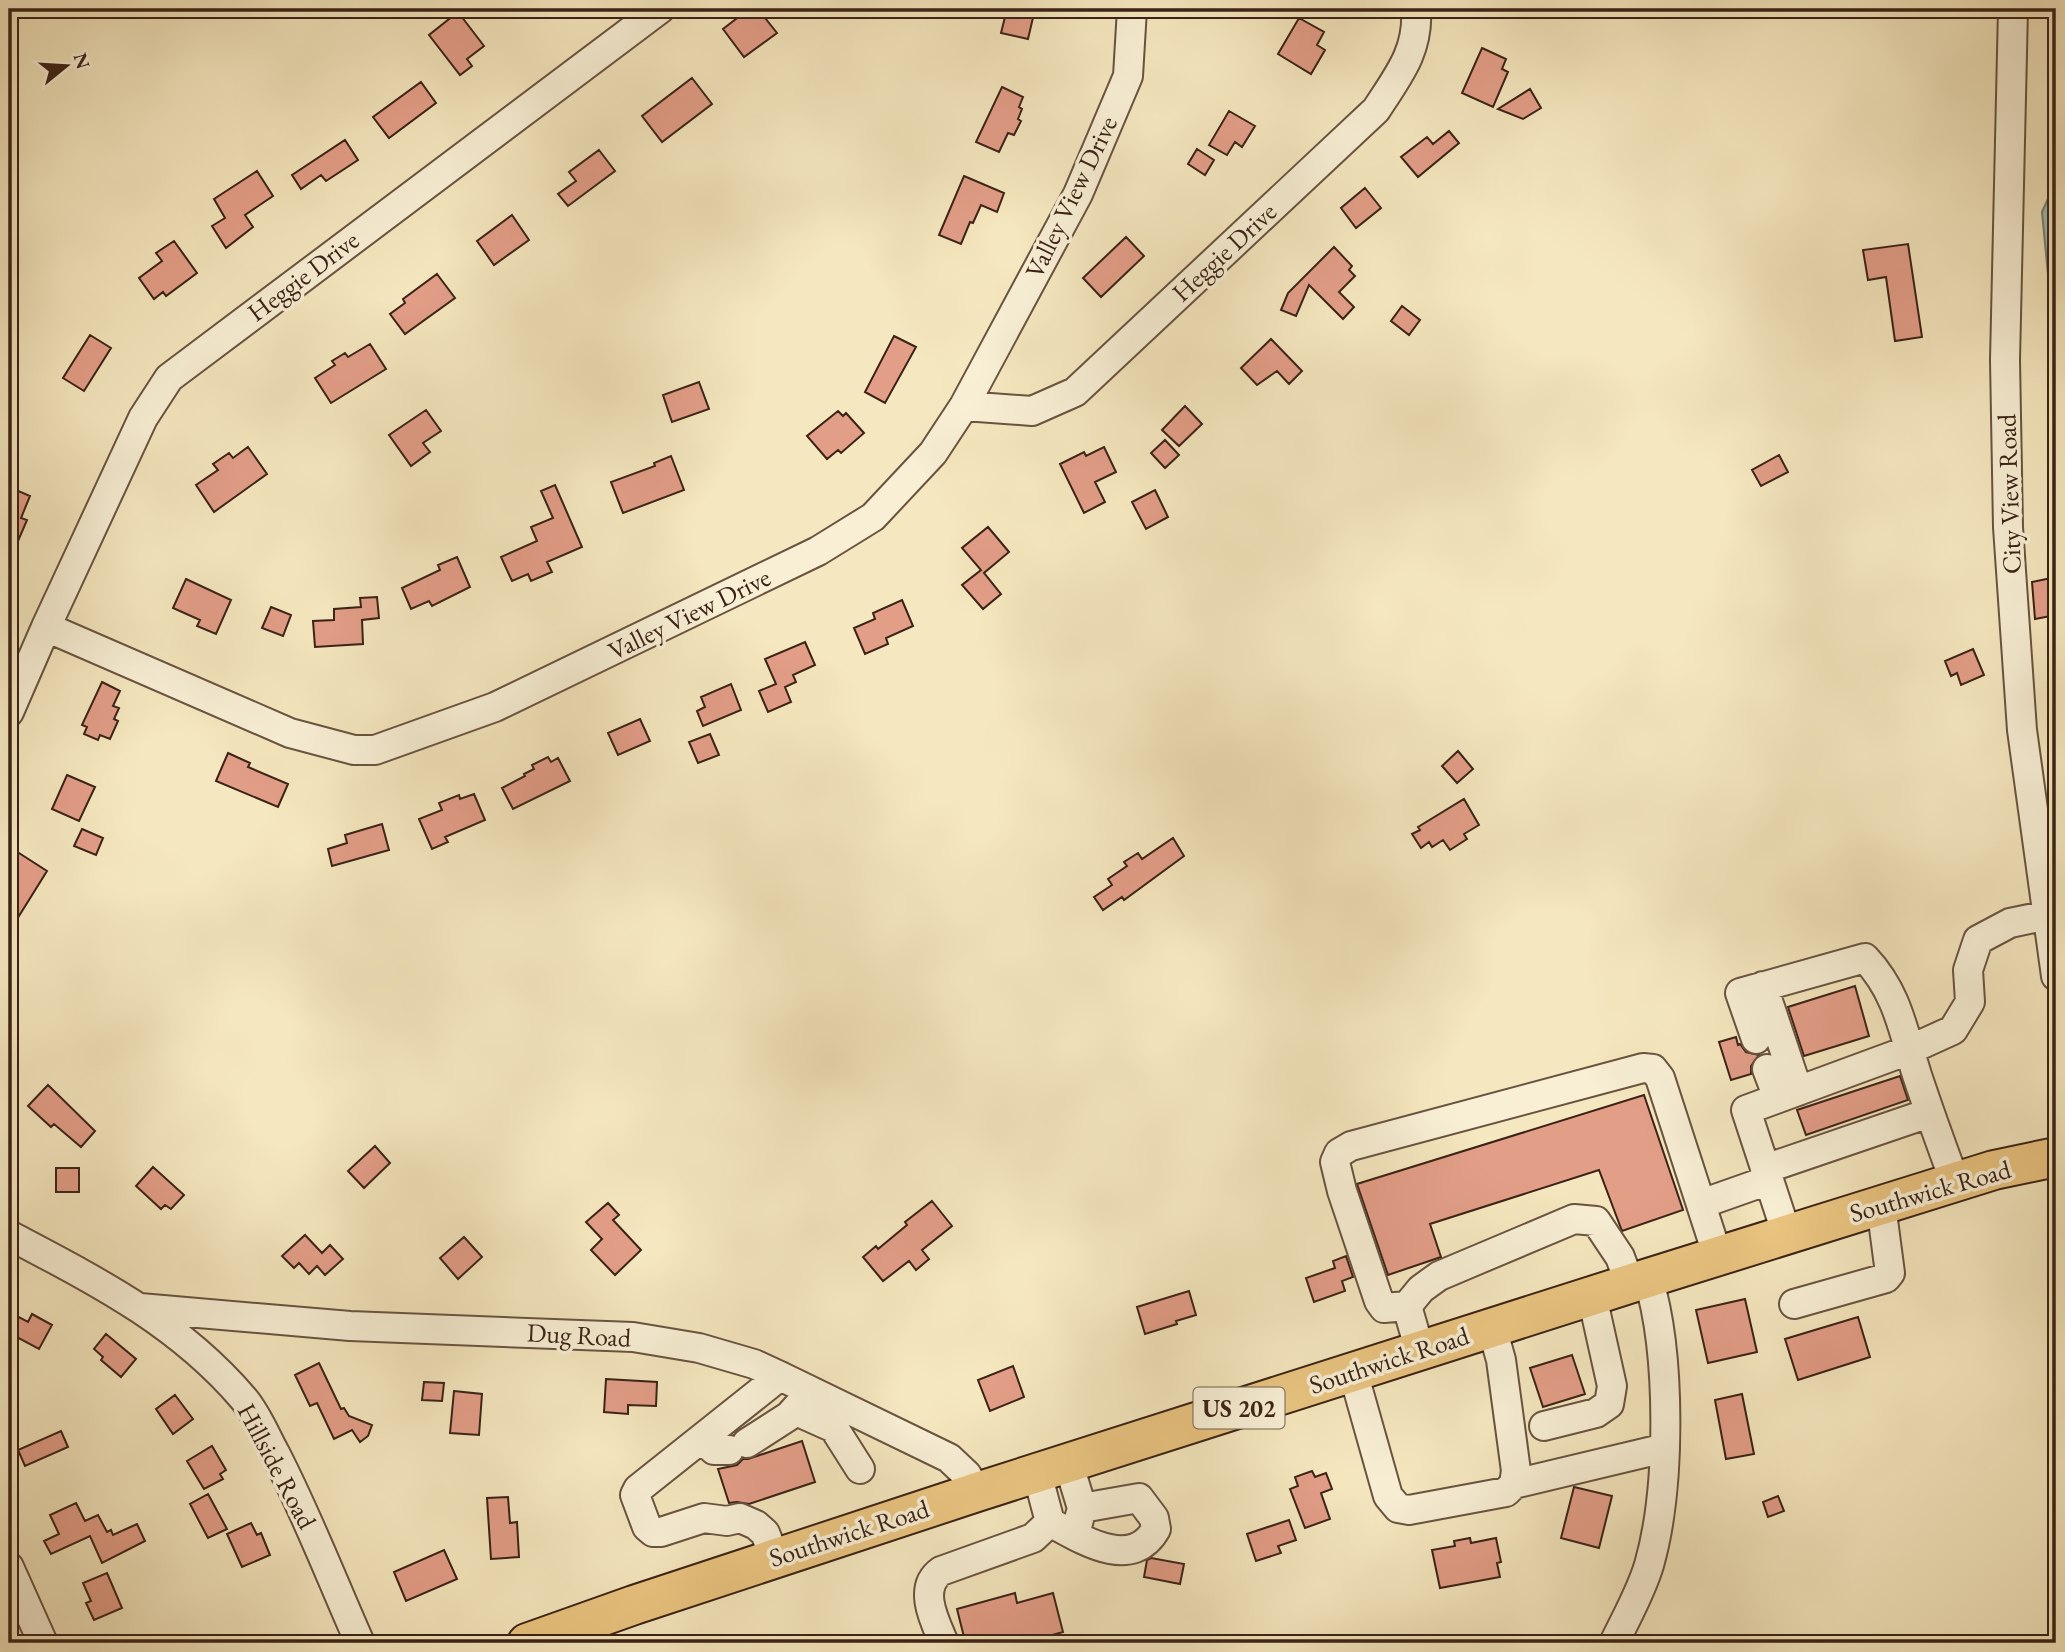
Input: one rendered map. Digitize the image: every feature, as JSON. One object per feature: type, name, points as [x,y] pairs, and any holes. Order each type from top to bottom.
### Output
[{"type":"highway","name":"Southwick Road","points":[[527,1643],[977,1492],[1639,1281],[1994,1170],[2056,1157]]},
{"type":"street","name":"Heggie Drive","points":[[47,627],[143,418],[169,378],[660,9]]},
{"type":"street","name":"Valley View Drive","points":[[47,627],[290,733],[354,750],[375,750],[495,707],[818,551],[873,517],[933,453],[964,406],[1078,194],[1118,100],[1128,76],[1132,9]]},
{"type":"street","name":"Heggie Drive","points":[[964,406],[1032,411],[1075,392],[1376,110],[1407,64],[1418,28],[1416,9]]},
{"type":"street","name":"City View Road","points":[[2013,9],[2005,360],[2008,527],[2022,730],[2056,976]]},
{"type":"street","points":[[9,711],[47,627]]},
{"type":"street","points":[[1787,1235],[1746,1110],[1909,1050],[1953,1030],[1970,1002],[1968,970],[1979,940],[2010,923],[2048,915]]},
{"type":"street","points":[[1752,989],[1865,958],[1882,975],[1899,1009],[1929,1113],[1955,1182]]},
{"type":"street","points":[[1752,989],[1756,1039]]},
{"type":"street","points":[[1752,989],[1788,1095]]},
{"type":"street","points":[[1614,1643],[1648,1567],[1659,1519],[1665,1448],[1657,1306],[1596,1221],[1574,1219],[1440,1276],[1421,1289],[1406,1306],[1384,1308],[1379,1301],[1342,1191],[1335,1162],[1339,1153],[1351,1146],[1643,1068],[1653,1069],[1660,1078],[1718,1257]]},
{"type":"street","points":[[1767,1069],[1788,1095]]},
{"type":"street","points":[[1701,1205],[1767,1174],[1929,1113]]},
{"type":"street","points":[[1794,1304],[1886,1278],[1890,1273],[1881,1205]]},
{"type":"street","name":"Hillside Road","points":[[9,1235],[140,1308],[188,1342],[245,1400],[284,1469],[360,1643]]},
{"type":"street","points":[[1544,1426],[1596,1413],[1609,1404],[1612,1386],[1592,1296]]},
{"type":"street","points":[[1406,1306],[1420,1351]]},
{"type":"street","name":"Dug Road","points":[[140,1308],[351,1326],[634,1337],[699,1348],[754,1364],[780,1376],[804,1400],[949,1458],[967,1475],[977,1492]]},
{"type":"street","points":[[1492,1328],[1501,1360],[1516,1471],[1514,1484]]},
{"type":"street","points":[[1353,1372],[1388,1496],[1398,1508],[1409,1510],[1506,1492],[1514,1484],[1665,1448]]},
{"type":"street","points":[[775,1558],[765,1533],[746,1520],[722,1521],[704,1518],[657,1532],[647,1527],[636,1502],[636,1491],[780,1376]]},
{"type":"street","points":[[701,1439],[714,1450],[738,1447],[804,1400],[834,1428],[860,1469]]},
{"type":"street","points":[[1050,1522],[1052,1468]]},
{"type":"street","points":[[944,1643],[933,1616],[928,1591],[933,1577],[941,1571],[1033,1538],[1050,1522],[1078,1522],[1052,1468]]},
{"type":"street","points":[[9,1567],[43,1643]]},
{"type":"water","points":[[2056,181],[2056,358],[2042,212]]},
{"type":"building","points":[[749,9],[758,9],[777,33],[744,57],[723,29]]},
{"type":"building","points":[[1007,9],[1035,9],[1028,39],[1001,33]]},
{"type":"building","points":[[458,12],[484,46],[467,59],[472,66],[460,75],[429,35]]},
{"type":"building","points":[[1299,18],[1324,32],[1317,45],[1325,50],[1311,74],[1278,54]]},
{"type":"building","points":[[1482,48],[1506,59],[1502,69],[1508,72],[1493,107],[1462,93]]},
{"type":"building","points":[[692,78],[712,104],[662,142],[642,116]]},
{"type":"building","points":[[421,82],[436,103],[389,138],[373,117]]},
{"type":"building","points":[[1002,87],[1023,97],[1018,119],[1021,121],[1014,135],[1008,133],[999,152],[976,142]]},
{"type":"building","points":[[1530,89],[1541,108],[1523,119],[1498,109]]},
{"type":"building","points":[[1229,111],[1255,126],[1242,147],[1235,142],[1227,155],[1209,145]]},
{"type":"building","points":[[1449,131],[1459,143],[1418,177],[1401,157],[1427,137],[1433,144]]},
{"type":"building","points":[[345,140],[358,160],[326,181],[321,175],[301,189],[292,175]]},
{"type":"building","points":[[1197,149],[1214,160],[1205,175],[1188,164]]},
{"type":"building","points":[[599,150],[615,171],[568,206],[558,194],[576,181],[569,172]]},
{"type":"building","points":[[257,171],[273,196],[245,215],[253,227],[226,248],[212,226],[225,218],[214,199]]},
{"type":"building","points":[[964,176],[1004,193],[997,212],[981,205],[961,244],[939,235]]},
{"type":"building","points":[[1365,188],[1381,208],[1356,228],[1341,208]]},
{"type":"building","points":[[512,215],[529,240],[494,265],[477,241]]},
{"type":"building","points":[[1126,237],[1144,256],[1101,297],[1083,278]]},
{"type":"building","points":[[174,241],[197,273],[166,296],[163,292],[154,299],[139,278],[162,261],[156,253]]},
{"type":"building","points":[[1908,244],[1922,337],[1895,341],[1886,277],[1868,280],[1863,250]]},
{"type":"building","points":[[1334,247],[1352,266],[1349,270],[1355,276],[1339,292],[1354,307],[1343,319],[1309,285],[1296,316],[1281,310],[1288,293]]},
{"type":"building","points":[[437,274],[455,298],[405,334],[390,314],[405,303],[403,299]]},
{"type":"building","points":[[1402,306],[1420,320],[1409,335],[1391,321]]},
{"type":"building","points":[[90,335],[111,348],[84,391],[63,378]]},
{"type":"building","points":[[894,336],[916,347],[885,403],[865,392]]},
{"type":"building","points":[[1271,339],[1302,371],[1289,384],[1277,371],[1257,385],[1241,368]]},
{"type":"building","points":[[370,344],[386,369],[331,403],[315,378],[335,365],[332,361],[345,353],[348,357]]},
{"type":"building","points":[[699,382],[709,409],[672,422],[663,395]]},
{"type":"building","points":[[1185,406],[1202,424],[1179,446],[1162,430]]},
{"type":"building","points":[[426,410],[441,431],[423,443],[430,452],[411,466],[389,435]]},
{"type":"building","points":[[838,411],[843,416],[846,413],[864,433],[841,453],[838,450],[827,459],[807,436]]},
{"type":"building","points":[[1165,440],[1179,455],[1165,468],[1151,453]]},
{"type":"building","points":[[248,447],[267,474],[214,512],[196,485],[218,470],[213,464],[229,453],[233,458]]},
{"type":"building","points":[[1104,447],[1116,472],[1095,482],[1105,502],[1084,513],[1060,464],[1084,452],[1086,456]]},
{"type":"building","points":[[1779,455],[1788,472],[1761,486],[1752,470]]},
{"type":"building","points":[[671,456],[684,490],[623,513],[611,482],[655,466],[654,463]]},
{"type":"building","points":[[555,485],[582,547],[547,562],[552,572],[531,581],[528,574],[512,581],[501,557],[537,541],[531,527],[553,518],[541,491]]},
{"type":"building","points":[[9,487],[30,496],[21,518],[27,520],[9,562]]},
{"type":"building","points":[[1155,490],[1168,517],[1146,529],[1132,502]]},
{"type":"building","points":[[988,527],[1009,552],[984,573],[1001,594],[983,609],[962,585],[981,570],[962,548]]},
{"type":"building","points":[[457,557],[470,587],[432,606],[429,601],[411,609],[402,588],[440,570],[438,565]]},
{"type":"building","points":[[2056,577],[2056,615],[2035,619],[2032,582]]},
{"type":"building","points":[[186,579],[231,600],[216,634],[197,626],[200,620],[173,608]]},
{"type":"building","points":[[377,597],[379,618],[362,620],[363,644],[315,647],[313,621],[334,620],[334,609],[361,607],[360,598]]},
{"type":"building","points":[[902,600],[913,626],[886,638],[888,644],[865,654],[854,628],[875,619],[873,613]]},
{"type":"building","points":[[271,607],[291,615],[283,636],[262,628]]},
{"type":"building","points":[[805,642],[815,665],[793,675],[796,682],[785,687],[791,702],[768,712],[759,691],[776,684],[765,659]]},
{"type":"building","points":[[1973,649],[1984,675],[1961,685],[1957,673],[1951,676],[1945,661]]},
{"type":"building","points":[[102,682],[120,691],[113,706],[119,708],[114,719],[118,721],[110,739],[100,735],[98,740],[84,734],[87,727],[82,725]]},
{"type":"building","points":[[731,684],[741,710],[703,726],[697,711],[705,707],[701,697]]},
{"type":"building","points":[[640,719],[650,741],[618,755],[608,733]]},
{"type":"building","points":[[710,734],[719,755],[698,763],[689,742]]},
{"type":"building","points":[[1458,751],[1473,769],[1457,783],[1442,766]]},
{"type":"building","points":[[228,753],[250,763],[248,767],[288,784],[278,807],[216,781]]},
{"type":"building","points":[[548,757],[551,762],[558,758],[570,781],[513,809],[502,788],[525,776],[524,774],[534,769],[532,765]]},
{"type":"building","points":[[67,775],[95,787],[79,821],[52,809]]},
{"type":"building","points":[[474,794],[485,820],[445,837],[448,842],[432,849],[419,819],[442,810],[439,803],[459,795],[460,799]]},
{"type":"building","points":[[1464,799],[1479,825],[1464,834],[1467,839],[1450,850],[1443,840],[1432,847],[1429,842],[1421,848],[1412,834],[1420,830],[1418,827]]},
{"type":"building","points":[[382,824],[389,850],[332,866],[328,849],[347,843],[345,835]]},
{"type":"building","points":[[82,829],[103,838],[96,855],[74,846]]},
{"type":"building","points":[[1173,838],[1184,856],[1124,900],[1122,897],[1103,910],[1094,897],[1112,885],[1108,879],[1127,866],[1124,862],[1138,853],[1142,859]]},
{"type":"building","points":[[19,853],[47,871],[9,932],[9,869]]},
{"type":"building","points":[[1855,986],[1869,1036],[1804,1056],[1788,1007]]},
{"type":"building","points":[[1736,1037],[1738,1045],[1746,1052],[1759,1055],[1751,1066],[1751,1074],[1731,1080],[1719,1042]]},
{"type":"building","points":[[1900,1076],[1908,1100],[1806,1135],[1797,1110]]},
{"type":"building","points":[[48,1085],[95,1131],[81,1147],[54,1124],[51,1127],[28,1106]]},
{"type":"building","points":[[1644,1095],[1683,1210],[1622,1231],[1599,1170],[1430,1224],[1441,1257],[1388,1275],[1357,1184]]},
{"type":"building","points":[[375,1146],[390,1163],[364,1188],[348,1171]]},
{"type":"building","points":[[153,1167],[184,1195],[171,1209],[165,1205],[161,1209],[136,1186]]},
{"type":"building","points":[[56,1168],[79,1168],[79,1192],[56,1192]]},
{"type":"building","points":[[932,1201],[952,1226],[922,1250],[929,1259],[916,1270],[909,1261],[883,1281],[863,1257],[876,1246],[878,1249],[907,1225],[905,1222]]},
{"type":"building","points":[[608,1203],[619,1215],[613,1220],[641,1250],[615,1275],[591,1250],[602,1239],[586,1222]]},
{"type":"building","points":[[305,1235],[322,1253],[330,1245],[343,1259],[325,1275],[317,1266],[309,1274],[299,1263],[294,1268],[282,1256]]},
{"type":"building","points":[[464,1237],[482,1257],[458,1279],[440,1258]]},
{"type":"building","points":[[1346,1256],[1353,1277],[1342,1281],[1345,1291],[1314,1302],[1306,1278],[1335,1268],[1333,1261]]},
{"type":"building","points":[[1189,1291],[1196,1315],[1145,1334],[1137,1307]]},
{"type":"building","points":[[1745,1299],[1757,1352],[1708,1363],[1696,1310]]},
{"type":"building","points":[[9,1312],[28,1322],[32,1314],[52,1325],[39,1349],[9,1333]]},
{"type":"building","points":[[1858,1317],[1870,1357],[1798,1380],[1785,1339]]},
{"type":"building","points":[[106,1334],[136,1359],[121,1377],[101,1360],[103,1357],[94,1349]]},
{"type":"building","points":[[1572,1355],[1585,1394],[1543,1407],[1530,1368]]},
{"type":"building","points":[[319,1363],[341,1409],[344,1408],[349,1416],[372,1425],[368,1436],[360,1442],[352,1430],[334,1439],[317,1403],[310,1406],[295,1375]]},
{"type":"building","points":[[1013,1366],[1024,1397],[990,1411],[978,1380]]},
{"type":"building","points":[[606,1379],[657,1382],[656,1406],[628,1405],[628,1414],[604,1412]]},
{"type":"building","points":[[424,1382],[444,1383],[442,1401],[422,1400]]},
{"type":"building","points":[[454,1391],[482,1394],[479,1435],[450,1433]]},
{"type":"building","points":[[1742,1394],[1754,1454],[1726,1459],[1715,1400]]},
{"type":"building","points":[[175,1395],[193,1419],[173,1434],[156,1409]]},
{"type":"building","points":[[61,1431],[68,1447],[25,1466],[18,1450]]},
{"type":"building","points":[[802,1441],[815,1482],[749,1504],[729,1503],[718,1469],[737,1465],[743,1459]]},
{"type":"building","points":[[212,1446],[226,1470],[220,1474],[223,1479],[204,1489],[187,1461]]},
{"type":"building","points":[[1312,1471],[1315,1477],[1326,1473],[1332,1489],[1321,1493],[1330,1519],[1305,1528],[1290,1489],[1298,1486],[1295,1477]]},
{"type":"building","points":[[1574,1487],[1612,1496],[1599,1548],[1561,1538]]},
{"type":"building","points":[[208,1494],[227,1529],[208,1538],[190,1504]]},
{"type":"building","points":[[1778,1496],[1784,1511],[1768,1517],[1763,1502]]},
{"type":"building","points":[[508,1497],[510,1523],[517,1522],[519,1557],[491,1559],[487,1498]]},
{"type":"building","points":[[76,1503],[85,1521],[98,1515],[107,1532],[111,1530],[113,1535],[137,1524],[145,1541],[102,1563],[90,1536],[51,1554],[44,1541],[59,1534],[50,1515]]},
{"type":"building","points":[[1289,1520],[1296,1540],[1278,1546],[1281,1553],[1256,1561],[1247,1534]]},
{"type":"building","points":[[251,1523],[257,1535],[261,1533],[270,1555],[242,1567],[227,1534]]},
{"type":"building","points":[[1470,1538],[1471,1543],[1496,1538],[1501,1562],[1497,1563],[1500,1577],[1440,1588],[1432,1550],[1455,1546],[1454,1541]]},
{"type":"building","points":[[444,1550],[457,1579],[406,1601],[394,1572]]},
{"type":"building","points":[[1151,1558],[1184,1564],[1180,1584],[1144,1577],[1147,1560]]},
{"type":"building","points":[[107,1573],[122,1608],[94,1620],[86,1603],[91,1601],[83,1583]]},
{"type":"building","points":[[1015,1593],[1017,1603],[1053,1593],[1063,1632],[1024,1643],[987,1643],[985,1636],[965,1641],[957,1609]]}]
